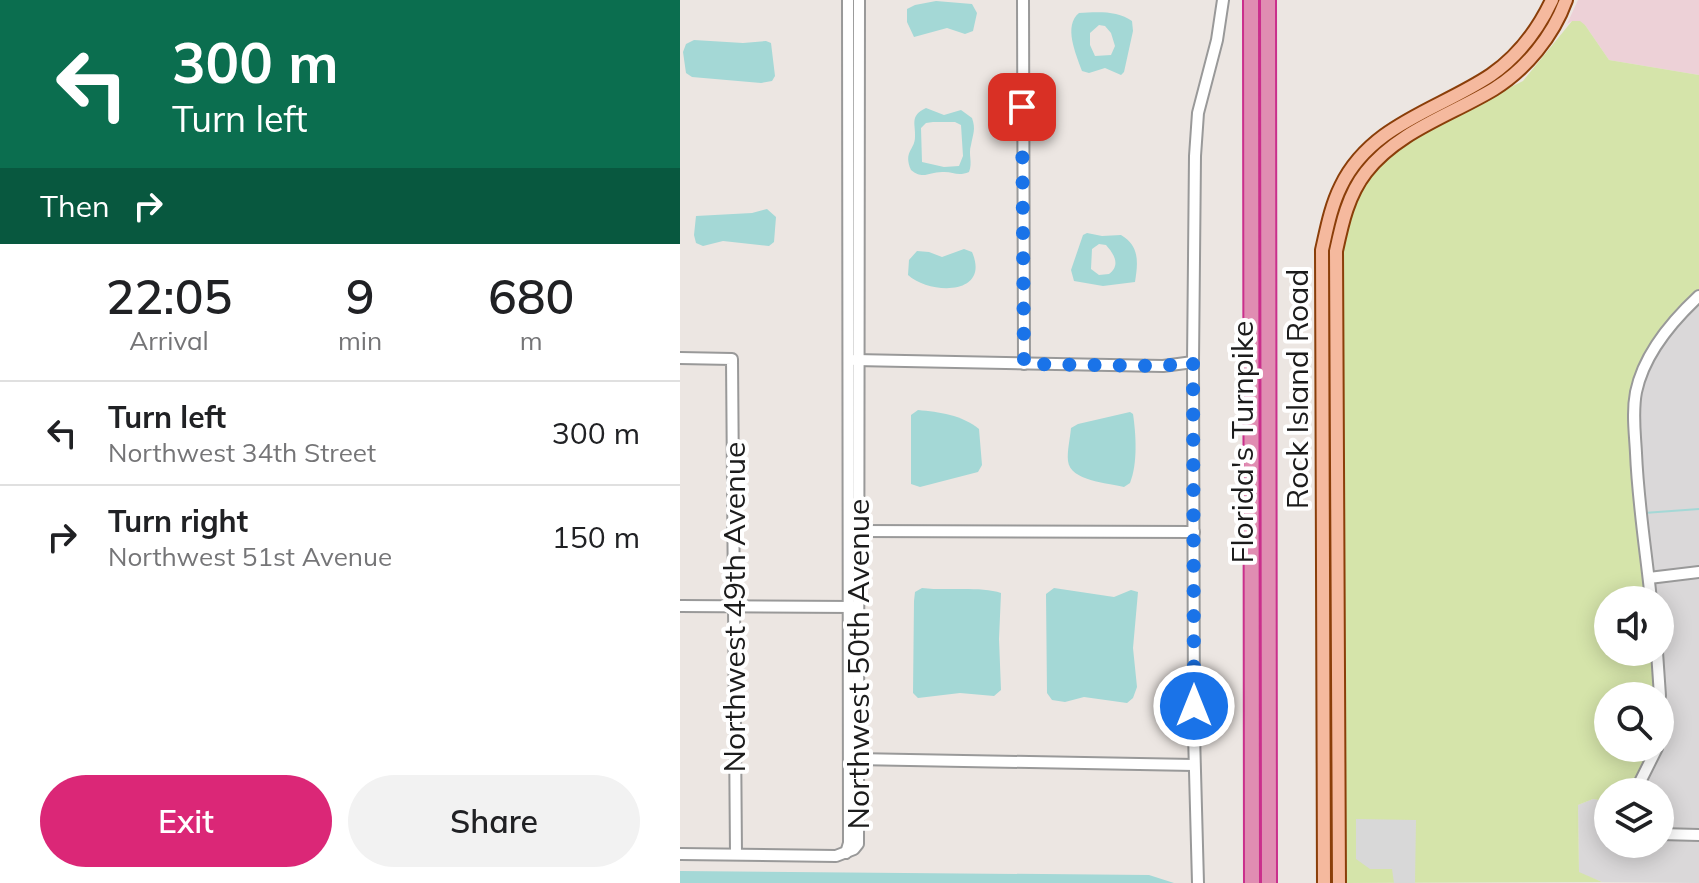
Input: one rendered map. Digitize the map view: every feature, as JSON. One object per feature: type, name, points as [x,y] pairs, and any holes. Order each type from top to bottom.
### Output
[{"type":"highway","name":"Florida's Turnpike","points":[[1251,0],[1252,883]]},
{"type":"highway","name":"Florida's Turnpike","points":[[1268,0],[1269,883]]},
{"type":"main road","name":"Rock Island Road","points":[[1324,883],[1322,250],[1330,212],[1342,184],[1357,161],[1404,121],[1489,76],[1510,59],[1529,40],[1552,0]]},
{"type":"main road","name":"Rock Island Road","points":[[1339,883],[1336,251],[1343,216],[1367,170],[1383,155],[1425,124],[1491,91],[1520,69],[1555,26],[1566,0]]},
{"type":"street","name":"Northwest 50th Avenue","points":[[848,0],[854,77]]},
{"type":"street","name":"Northwest 50th Avenue","points":[[736,854],[836,856],[846,853],[849,843],[854,759],[853,143],[859,0]]},
{"type":"street","points":[[1023,0],[1024,364]]},
{"type":"street","points":[[1198,883],[1194,765],[1193,362],[1198,113],[1217,40],[1223,0]]},
{"type":"street","points":[[1650,586],[1636,463],[1633,415],[1636,390],[1657,341],[1699,296]]},
{"type":"street","name":"Northwest 49th Avenue","points":[[680,358],[732,359],[736,854]]},
{"type":"street","points":[[854,360],[1163,366],[1193,362]]},
{"type":"street","points":[[854,531],[1194,532]]},
{"type":"street","points":[[1649,578],[1699,572]]},
{"type":"street","points":[[680,606],[854,607]]},
{"type":"street","points":[[854,759],[1194,765]]},
{"type":"street","points":[[1674,834],[1699,835]]},
{"type":"street","points":[[680,854],[736,854]]},
{"type":"shaded area","points":[[1578,0],[1699,0],[1699,75],[1609,60],[1585,25],[1572,21],[1567,24]]},
{"type":"shaded area","points":[[1699,296],[1699,883],[1602,882],[1579,873],[1578,805],[1593,799],[1594,858],[1674,858],[1674,778],[1638,778],[1650,762],[1674,762],[1674,682],[1660,682],[1660,666],[1674,666],[1674,586],[1649,586],[1640,513],[1636,390],[1657,341]]},
{"type":"shaded area","points":[[1356,819],[1416,820],[1415,883],[1394,883],[1392,869],[1370,869],[1356,859]]},
{"type":"green space","points":[[1572,21],[1585,25],[1609,60],[1699,75],[1699,296],[1678,315],[1636,390],[1633,415],[1650,586],[1594,586],[1594,666],[1658,666],[1659,682],[1594,682],[1594,762],[1651,762],[1643,778],[1594,778],[1594,799],[1578,805],[1579,872],[1602,882],[1342,883],[1339,253],[1353,194],[1385,157],[1436,124],[1523,81]]},
{"type":"water","points":[[936,1],[972,4],[977,13],[973,31],[965,34],[947,28],[914,37],[907,22],[907,9]]},
{"type":"water","points":[[1099,12],[1113,13],[1132,21],[1133,31],[1121,75],[1105,68],[1089,73],[1082,71],[1072,40],[1074,19],[1079,13]],"holes":[[[1099,25],[1105,26],[1115,46],[1111,55],[1095,56],[1090,45],[1090,33]]]},
{"type":"water","points":[[694,40],[771,43],[775,76],[772,81],[761,83],[692,77],[686,73],[683,52],[686,44]]},
{"type":"water","points":[[926,108],[944,115],[961,110],[972,118],[974,129],[969,172],[923,175],[911,170],[909,155],[914,141],[914,121],[917,114]],"holes":[[[955,122],[961,125],[963,156],[959,166],[944,167],[922,162],[921,128],[926,123]]]},
{"type":"water","points":[[767,209],[776,217],[774,242],[769,246],[723,241],[703,246],[696,243],[696,216],[752,213]]},
{"type":"water","points":[[1083,235],[1121,235],[1127,239],[1135,250],[1135,282],[1103,286],[1074,281],[1071,270]],"holes":[[[1099,244],[1106,245],[1114,256],[1115,267],[1109,274],[1099,275],[1091,269],[1092,249]]]},
{"type":"water","points":[[964,249],[972,252],[976,266],[973,277],[966,284],[955,288],[930,286],[908,275],[909,260],[917,251],[942,257]]},
{"type":"water","points":[[918,410],[958,417],[979,429],[982,465],[978,472],[920,487],[911,484],[911,415]]},
{"type":"water","points":[[1130,412],[1133,414],[1136,449],[1130,483],[1124,487],[1075,473],[1068,461],[1071,428]]},
{"type":"water","points":[[922,588],[1001,593],[1001,690],[994,696],[960,693],[918,698],[913,693],[914,601],[915,592]]},
{"type":"water","points":[[1054,588],[1114,597],[1131,590],[1138,592],[1133,648],[1137,687],[1133,698],[1127,703],[1084,697],[1065,702],[1052,700],[1047,693],[1046,594]]},
{"type":"water","points":[[680,871],[1149,875],[1174,883],[680,883]]},
{"type":"waterway","points":[[1644,513],[1699,509]]},
{"type":"route","points":[[1022,107],[1024,364],[1163,366],[1193,362],[1194,706]]}]
